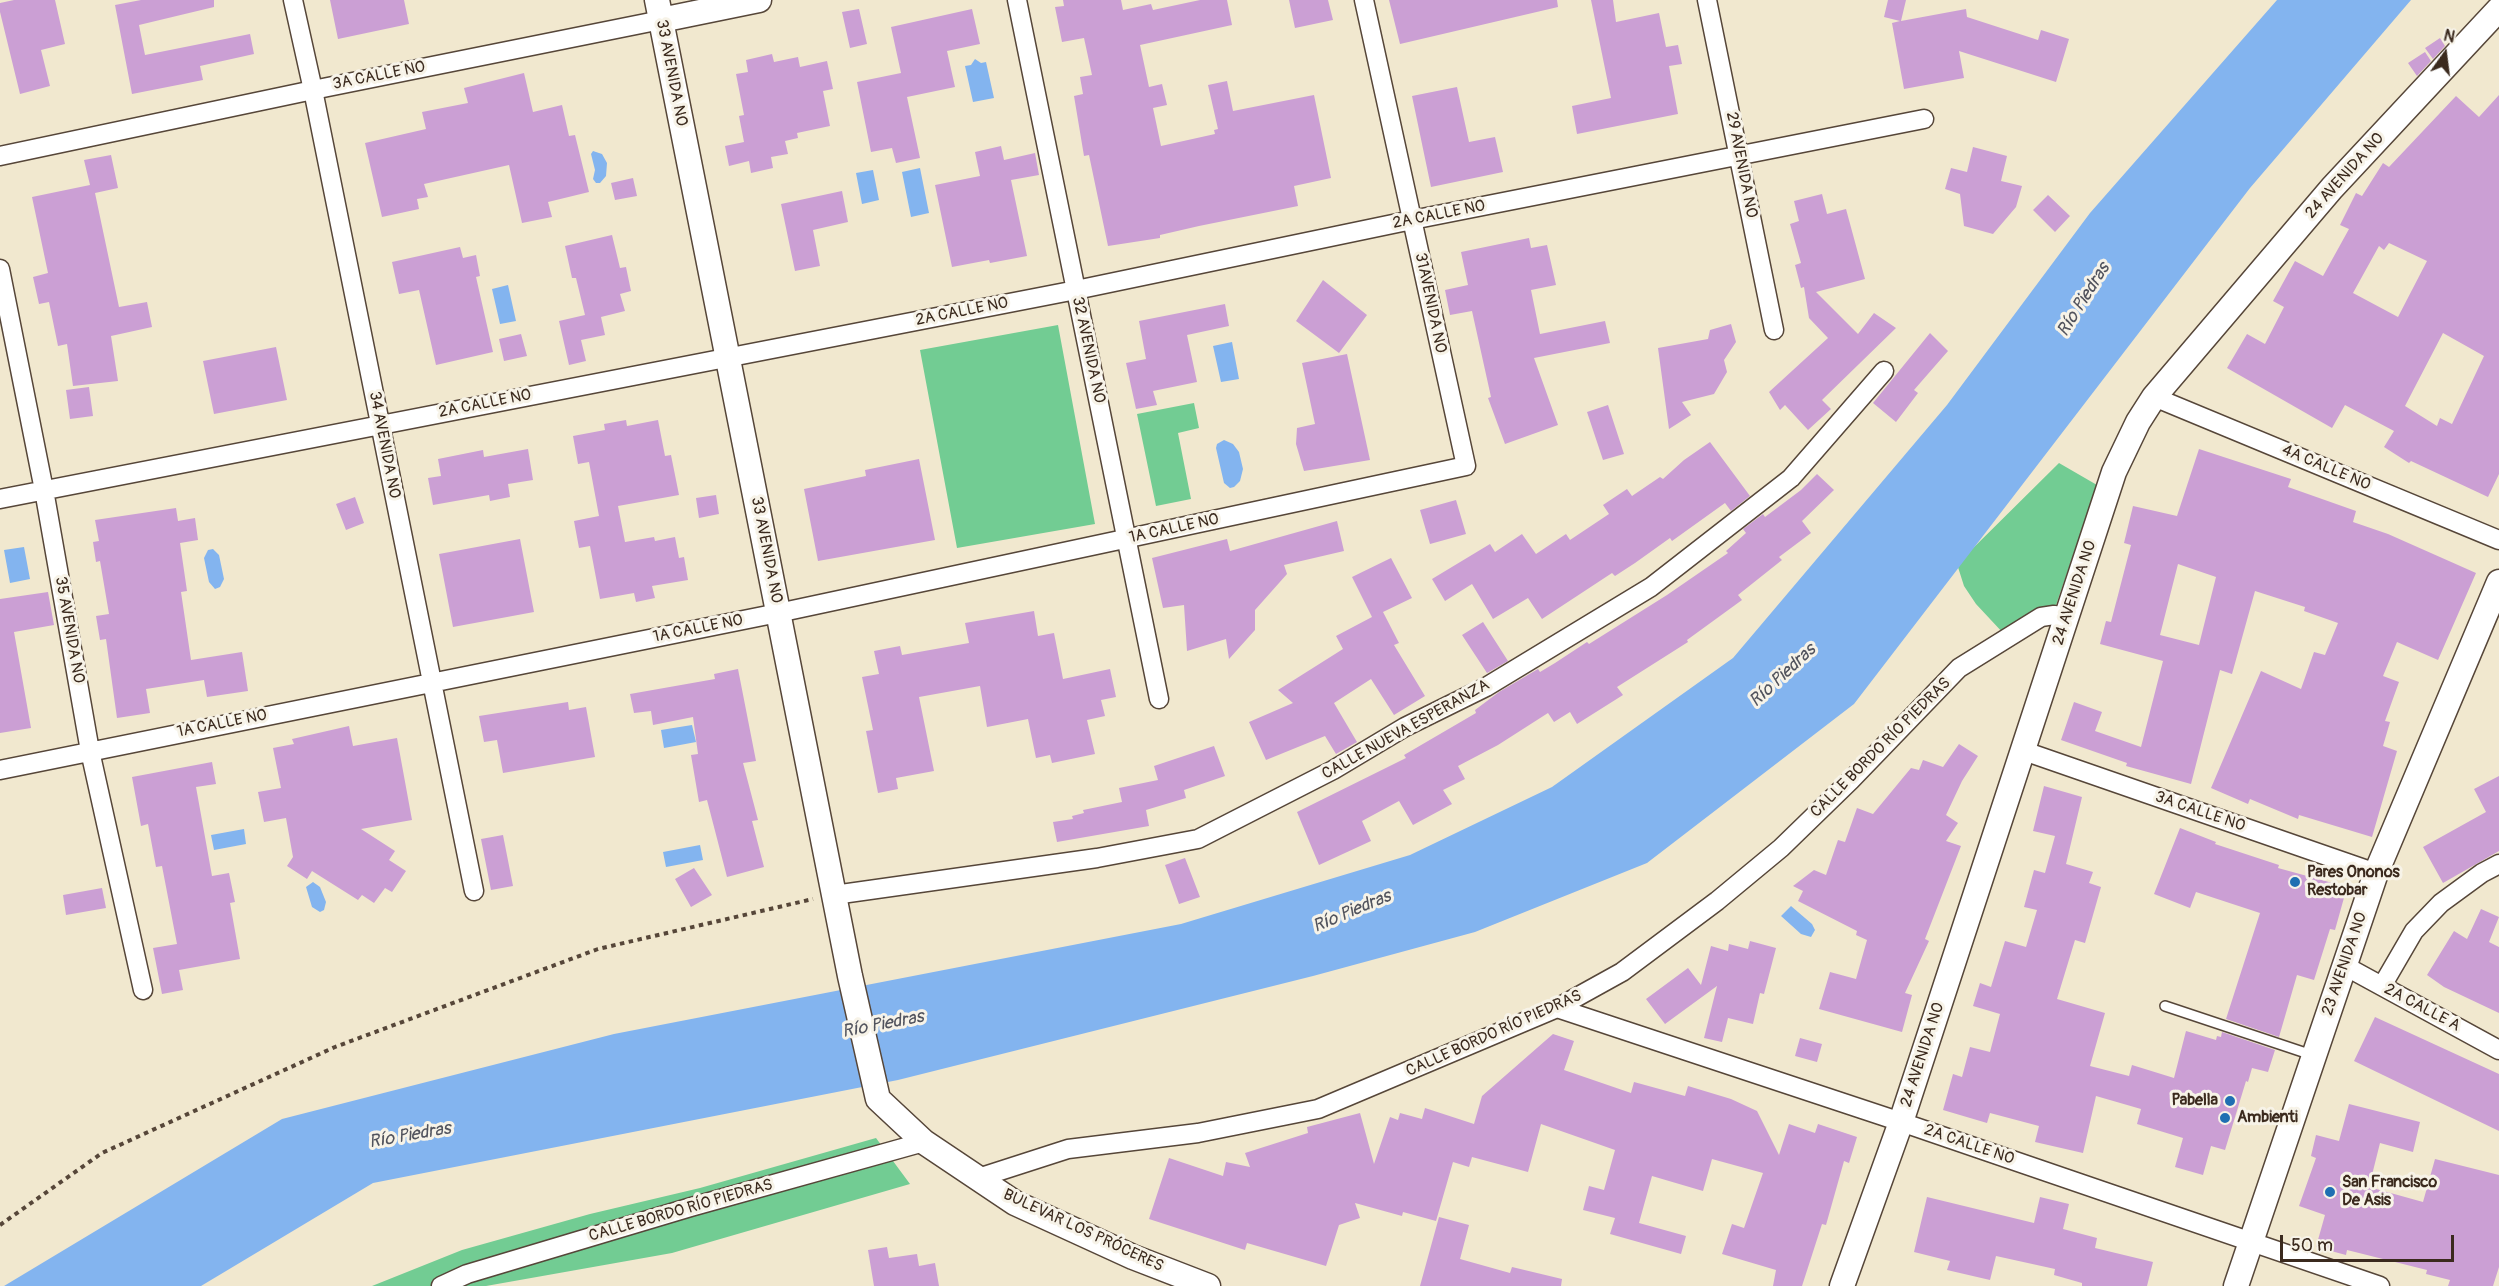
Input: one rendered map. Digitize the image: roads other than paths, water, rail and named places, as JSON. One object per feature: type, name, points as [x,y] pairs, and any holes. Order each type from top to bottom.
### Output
[{"type":"street","name":"34 AVENIDA NO","points":[[292,0],[313,90],[474,891]]},
{"type":"street","name":"3A CALLE NO","points":[[0,156],[313,90],[659,10],[759,0]]},
{"type":"street","name":"32 AVENIDA NO","points":[[1017,0],[1159,699]]},
{"type":"street","name":"31AVENIDA NO","points":[[1364,0],[1466,466]]},
{"type":"street","name":"29 AVENIDA NO","points":[[1707,0],[1774,330]]},
{"type":"street","name":"24 AVENIDA NO","points":[[1842,1286],[1901,1122],[2114,472],[2138,422],[2154,397],[2332,188],[2499,9]]},
{"type":"street","name":"33 AVENIDA NO","points":[[659,10],[850,976],[878,1099]]},
{"type":"street","name":"2A CALLE NO","points":[[0,499],[1076,290],[1412,220],[1924,119]]},
{"type":"street","name":"35 AVENIDA NO","points":[[0,269],[44,490],[90,751],[143,990]]},
{"type":"street","name":"CALLE NUEVA ESPERANZA","points":[[834,895],[1097,858],[1198,839],[1333,770],[1405,727],[1486,687],[1651,588],[1791,478],[1884,371]]},
{"type":"street","name":"4A CALLE NO","points":[[2154,397],[2499,540]]},
{"type":"street","name":"1A CALLE NO","points":[[0,770],[778,613],[1466,466]]},
{"type":"street","name":"23 AVENIDA NO","points":[[2236,1286],[2376,873],[2499,582]]},
{"type":"street","name":"CALLE BORDO RÍO PIEDRAS","points":[[978,1178],[1068,1149],[1198,1133],[1318,1110],[1557,1008],[1622,972],[1717,902],[1781,848],[1851,780],[1959,668],[2041,617],[2054,615],[2066,617]]},
{"type":"street","name":"3A CALLE NO","points":[[2024,751],[2376,873]]},
{"type":"street","points":[[2382,986],[2414,931],[2441,903],[2482,873],[2499,864]]},
{"type":"street","name":"2A CALLE A","points":[[2345,966],[2499,1050]]},
{"type":"street","name":"2A CALLE NO","points":[[1557,1008],[1901,1122],[2380,1286]]},
{"type":"street","name":"BULEVAR LOS PRÓCERES","points":[[878,1099],[924,1142],[1015,1203],[1133,1257],[1209,1286]]},
{"type":"street","name":"CALLE BORDO RÍO PIEDRAS","points":[[441,1286],[467,1274],[691,1207],[924,1142]]},
{"type":"lane","points":[[2165,1006],[2314,1056]]},
{"type":"water","name":"Río Piedras","points":[[2277,0],[2411,0],[2250,188],[1854,704],[1647,863],[1475,932],[1313,976],[898,1080],[373,1183],[201,1286],[4,1286],[282,1119],[614,1034],[1181,924],[1410,855],[1552,787],[1733,658],[1947,405],[2090,213]]},
{"type":"water","points":[[975,59],[981,63],[986,62],[994,98],[973,102],[965,66],[971,65]]},
{"type":"water","points":[[593,151],[602,154],[607,163],[606,176],[600,183],[596,183],[593,179],[595,170],[591,154]]},
{"type":"water","points":[[920,168],[929,213],[911,217],[902,172]]},
{"type":"water","points":[[873,170],[879,200],[862,204],[856,173]]},
{"type":"water","points":[[508,285],[516,321],[500,324],[492,289]]},
{"type":"water","points":[[1232,342],[1239,379],[1221,382],[1213,346]]},
{"type":"water","points":[[1224,440],[1233,444],[1239,452],[1243,469],[1240,481],[1230,488],[1224,483],[1216,448],[1217,444]]},
{"type":"water","points":[[24,547],[30,579],[10,583],[4,550]]},
{"type":"water","points":[[213,549],[219,555],[224,579],[220,587],[215,589],[209,582],[204,558],[208,550]]},
{"type":"water","points":[[692,725],[696,742],[664,748],[661,730]]},
{"type":"water","points":[[244,829],[246,844],[214,850],[211,835]]},
{"type":"water","points":[[700,845],[703,860],[666,867],[663,852]]},
{"type":"water","points":[[313,882],[320,887],[326,902],[324,910],[320,912],[312,907],[306,887]]},
{"type":"water","points":[[1791,906],[1812,924],[1815,930],[1811,937],[1801,934],[1781,916]]},
{"type":"place","name":"Pares Ononos Restobar","points":[[2295,882]]},
{"type":"place","name":"Pabella","points":[[2230,1101]]},
{"type":"place","name":"Ambienti","points":[[2225,1118]]},
{"type":"place","name":"San Francisco De Asis","points":[[2330,1192]]}]
